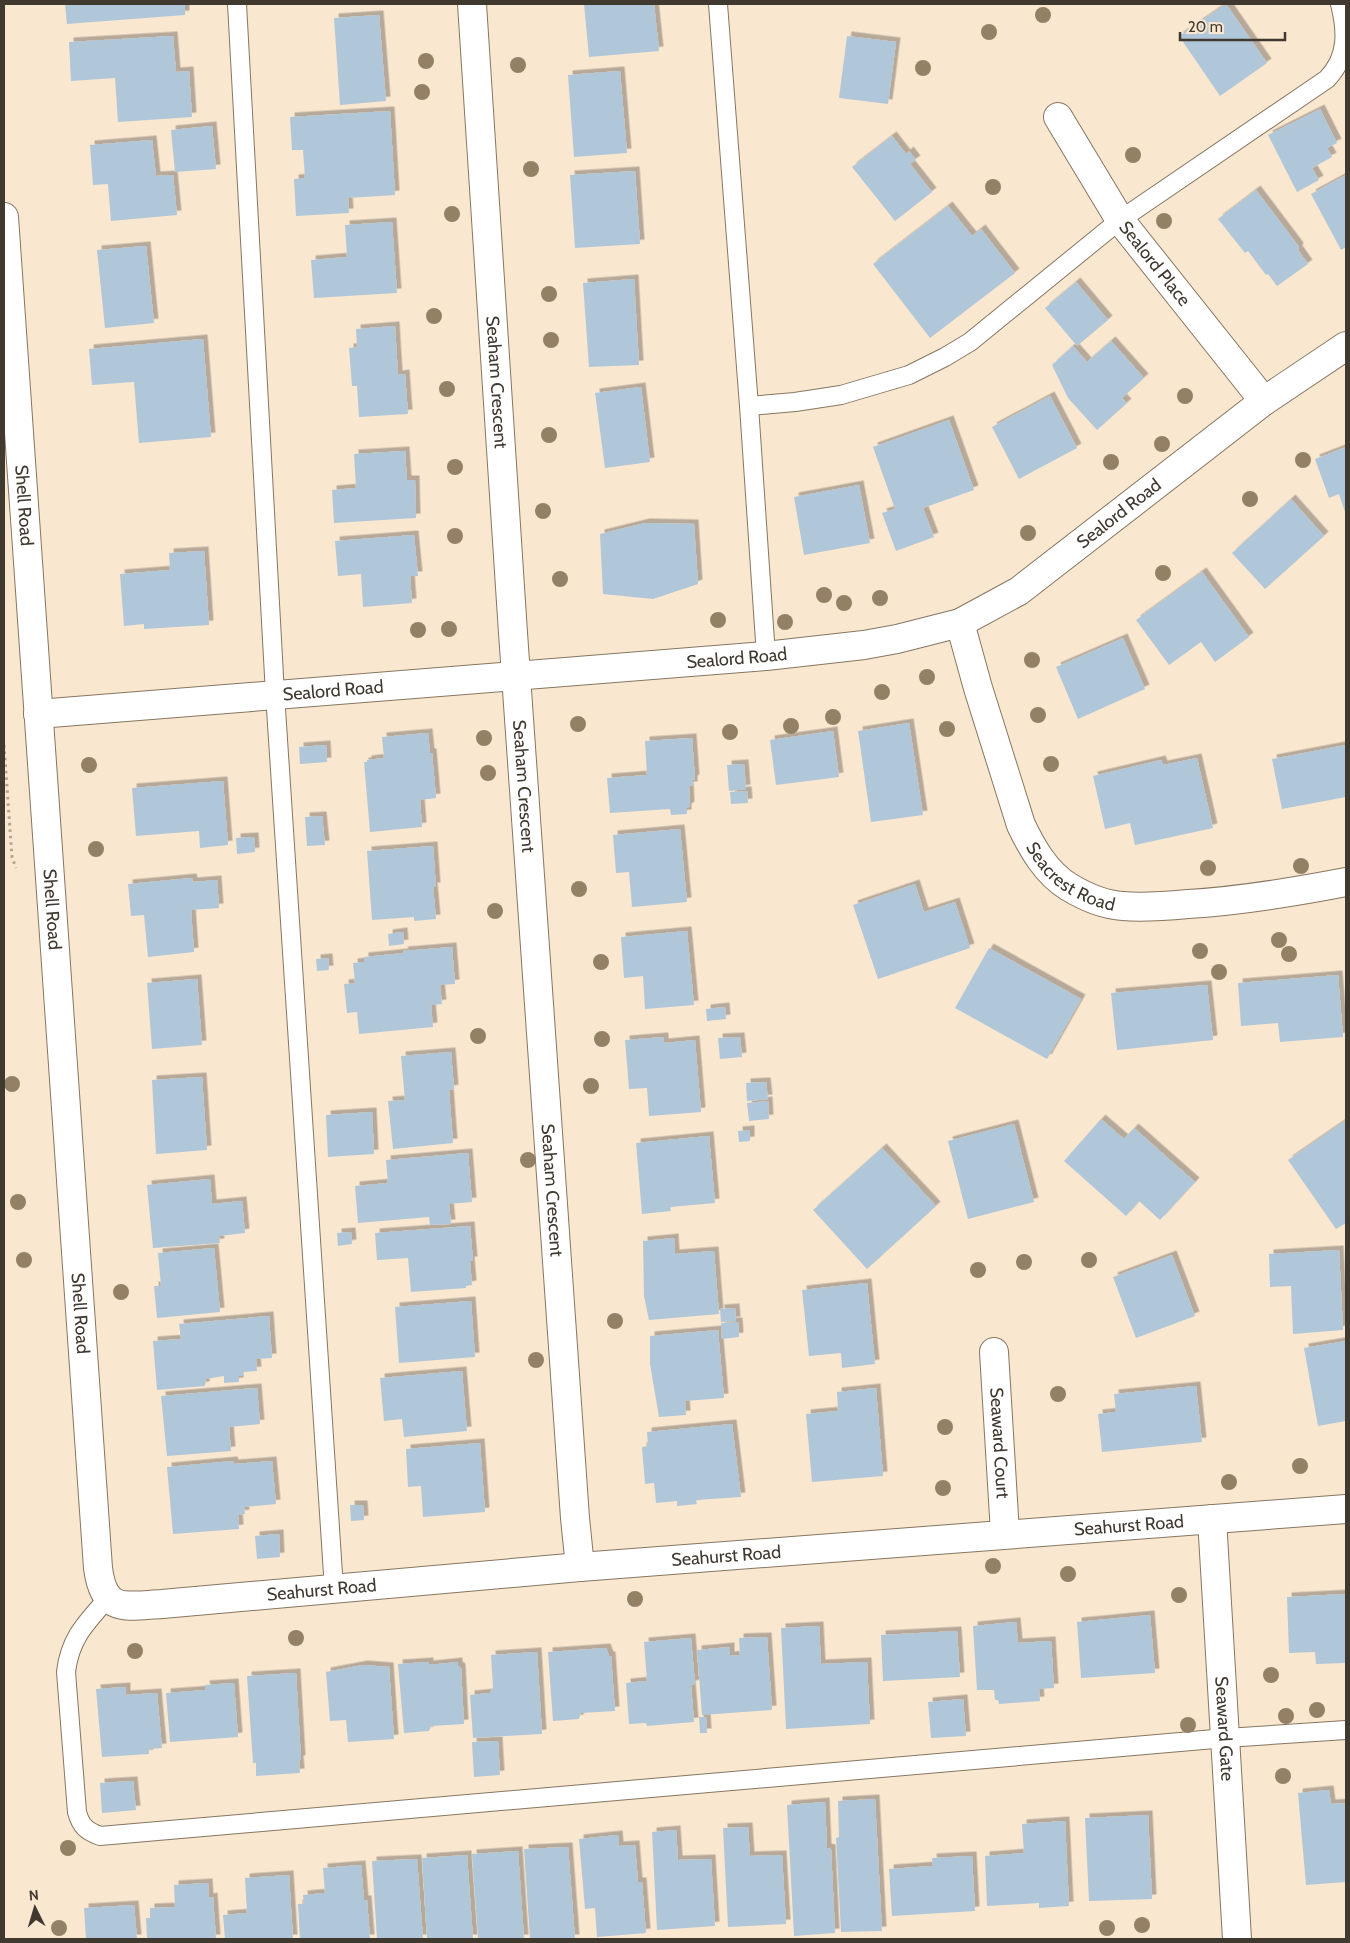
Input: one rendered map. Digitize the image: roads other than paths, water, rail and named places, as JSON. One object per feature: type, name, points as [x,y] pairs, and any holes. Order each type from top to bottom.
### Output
[{"type":"street","name":"Seaham Crescent","points":[[472,4],[516,676],[574,1509],[580,1567]]},
{"type":"street","name":"Sealord Place","points":[[1058,117],[1120,220],[1264,401]]},
{"type":"street","name":"Shell Road","points":[[4,217],[98,1568],[101,1586],[108,1598]]},
{"type":"street","name":"Sealord Road","points":[[38,714],[766,656],[864,645],[960,623],[1019,591],[1264,401],[1346,346]]},
{"type":"street","name":"Seacrest Road","points":[[960,623],[978,688],[1021,825],[1031,846],[1048,870],[1068,887],[1100,901],[1121,906],[1166,906],[1225,902],[1346,882]]},
{"type":"street","name":"Seaward Court","points":[[994,1352],[1005,1533]]},
{"type":"street","name":"Seahurst Road","points":[[108,1598],[113,1603],[121,1605],[143,1605],[580,1567],[1346,1508]]},
{"type":"street","name":"Seaward Gate","points":[[1212,1519],[1237,1939]]},
{"type":"lane","points":[[237,4],[275,694],[334,1589]]},
{"type":"lane","points":[[718,4],[766,656]]},
{"type":"lane","points":[[749,406],[841,395],[909,375],[970,342],[1120,220],[1327,79],[1341,59],[1344,30],[1340,4]]},
{"type":"lane","points":[[108,1598],[76,1636],[67,1660],[66,1672],[77,1812],[80,1823],[88,1831],[100,1836],[1226,1738],[1346,1730]]}]
